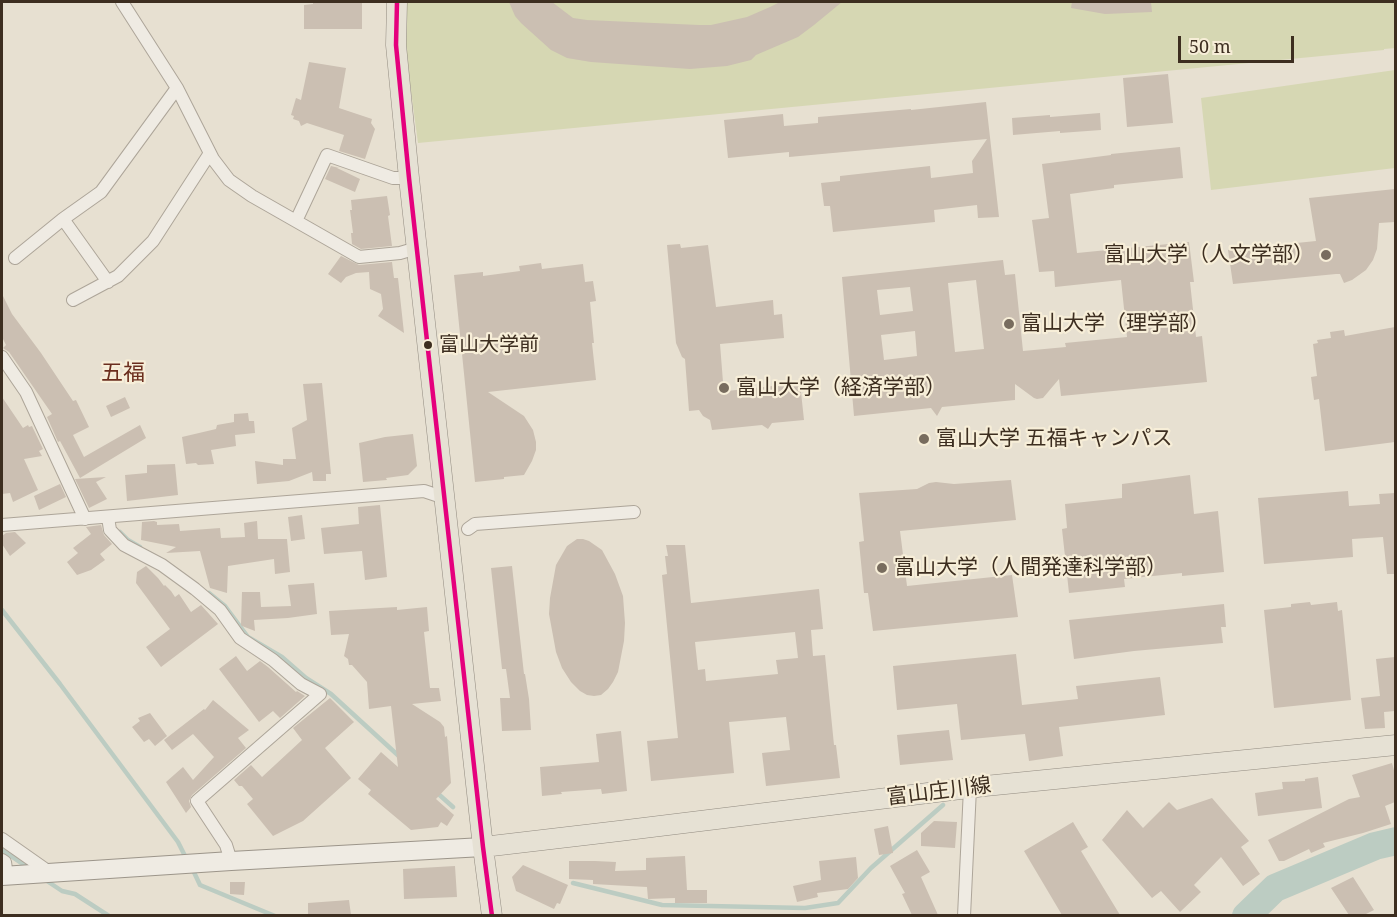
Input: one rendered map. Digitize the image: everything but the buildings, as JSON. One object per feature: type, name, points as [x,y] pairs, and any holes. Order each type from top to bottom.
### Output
[{"type":"main road","points":[[386,2],[396,45]]},
{"type":"main road","points":[[397,2],[396,45],[408,168],[492,915]]},
{"type":"main road","name":"富山庄川線","points":[[483,847],[970,788],[1395,745]]},
{"type":"street","points":[[122,2],[177,88],[210,153],[229,180],[252,196],[359,257],[417,249]]},
{"type":"street","points":[[15,258],[101,192],[177,88]]},
{"type":"street","points":[[73,300],[118,276],[153,241],[210,153]]},
{"type":"street","points":[[296,221],[327,155],[393,178],[408,168]]},
{"type":"street","points":[[63,219],[108,282]]},
{"type":"street","points":[[2,357],[26,392],[85,519]]},
{"type":"street","points":[[2,525],[424,491],[445,498]]},
{"type":"street","points":[[468,529],[475,524],[634,512]]},
{"type":"street","points":[[108,517],[110,530],[124,545],[162,565],[195,589],[220,610],[240,638],[273,660],[302,684],[320,694],[197,801],[226,845],[231,861]]},
{"type":"street","points":[[964,915],[970,788]]},
{"type":"street","points":[[2,839],[48,872]]},
{"type":"street","points":[[8,871],[48,872],[483,847]]},
{"type":"green space","points":[[399,2],[1395,2],[1396,48],[418,143]]},
{"type":"green space","points":[[1395,70],[1395,168],[1211,190],[1201,98]]},
{"type":"waterway","points":[[120,532],[140,547]]},
{"type":"waterway","points":[[209,593],[225,606],[248,637],[282,657],[306,678],[331,694],[401,758]]},
{"type":"waterway","points":[[2,610],[178,842],[186,858]]},
{"type":"waterway","points":[[435,791],[453,807]]},
{"type":"waterway","points":[[573,883],[662,905],[805,908],[838,903],[871,868],[943,805]]},
{"type":"waterway","points":[[1246,916],[1275,888],[1375,846],[1396,841]]},
{"type":"waterway","points":[[2,850],[30,869]]},
{"type":"waterway","points":[[192,868],[200,885],[275,916]]},
{"type":"waterway","points":[[44,879],[62,891],[75,894],[109,916]]},
{"type":"transit line","points":[[397,2],[396,45],[409,178],[492,916]]},
{"type":"place","name":"富山大学（人文学部）","points":[[1326,255]]},
{"type":"place","name":"富山大学（理学部）","points":[[1009,324]]},
{"type":"place","name":"富山大学前","points":[[428,345]]},
{"type":"place","name":"富山大学（経済学部）","points":[[724,388]]},
{"type":"place","name":"富山大学 五福キャンパス","points":[[924,439]]},
{"type":"place","name":"富山大学（人間発達科学部）","points":[[882,568]]},
{"type":"district","name":"五福","points":[[123,374]]}]
